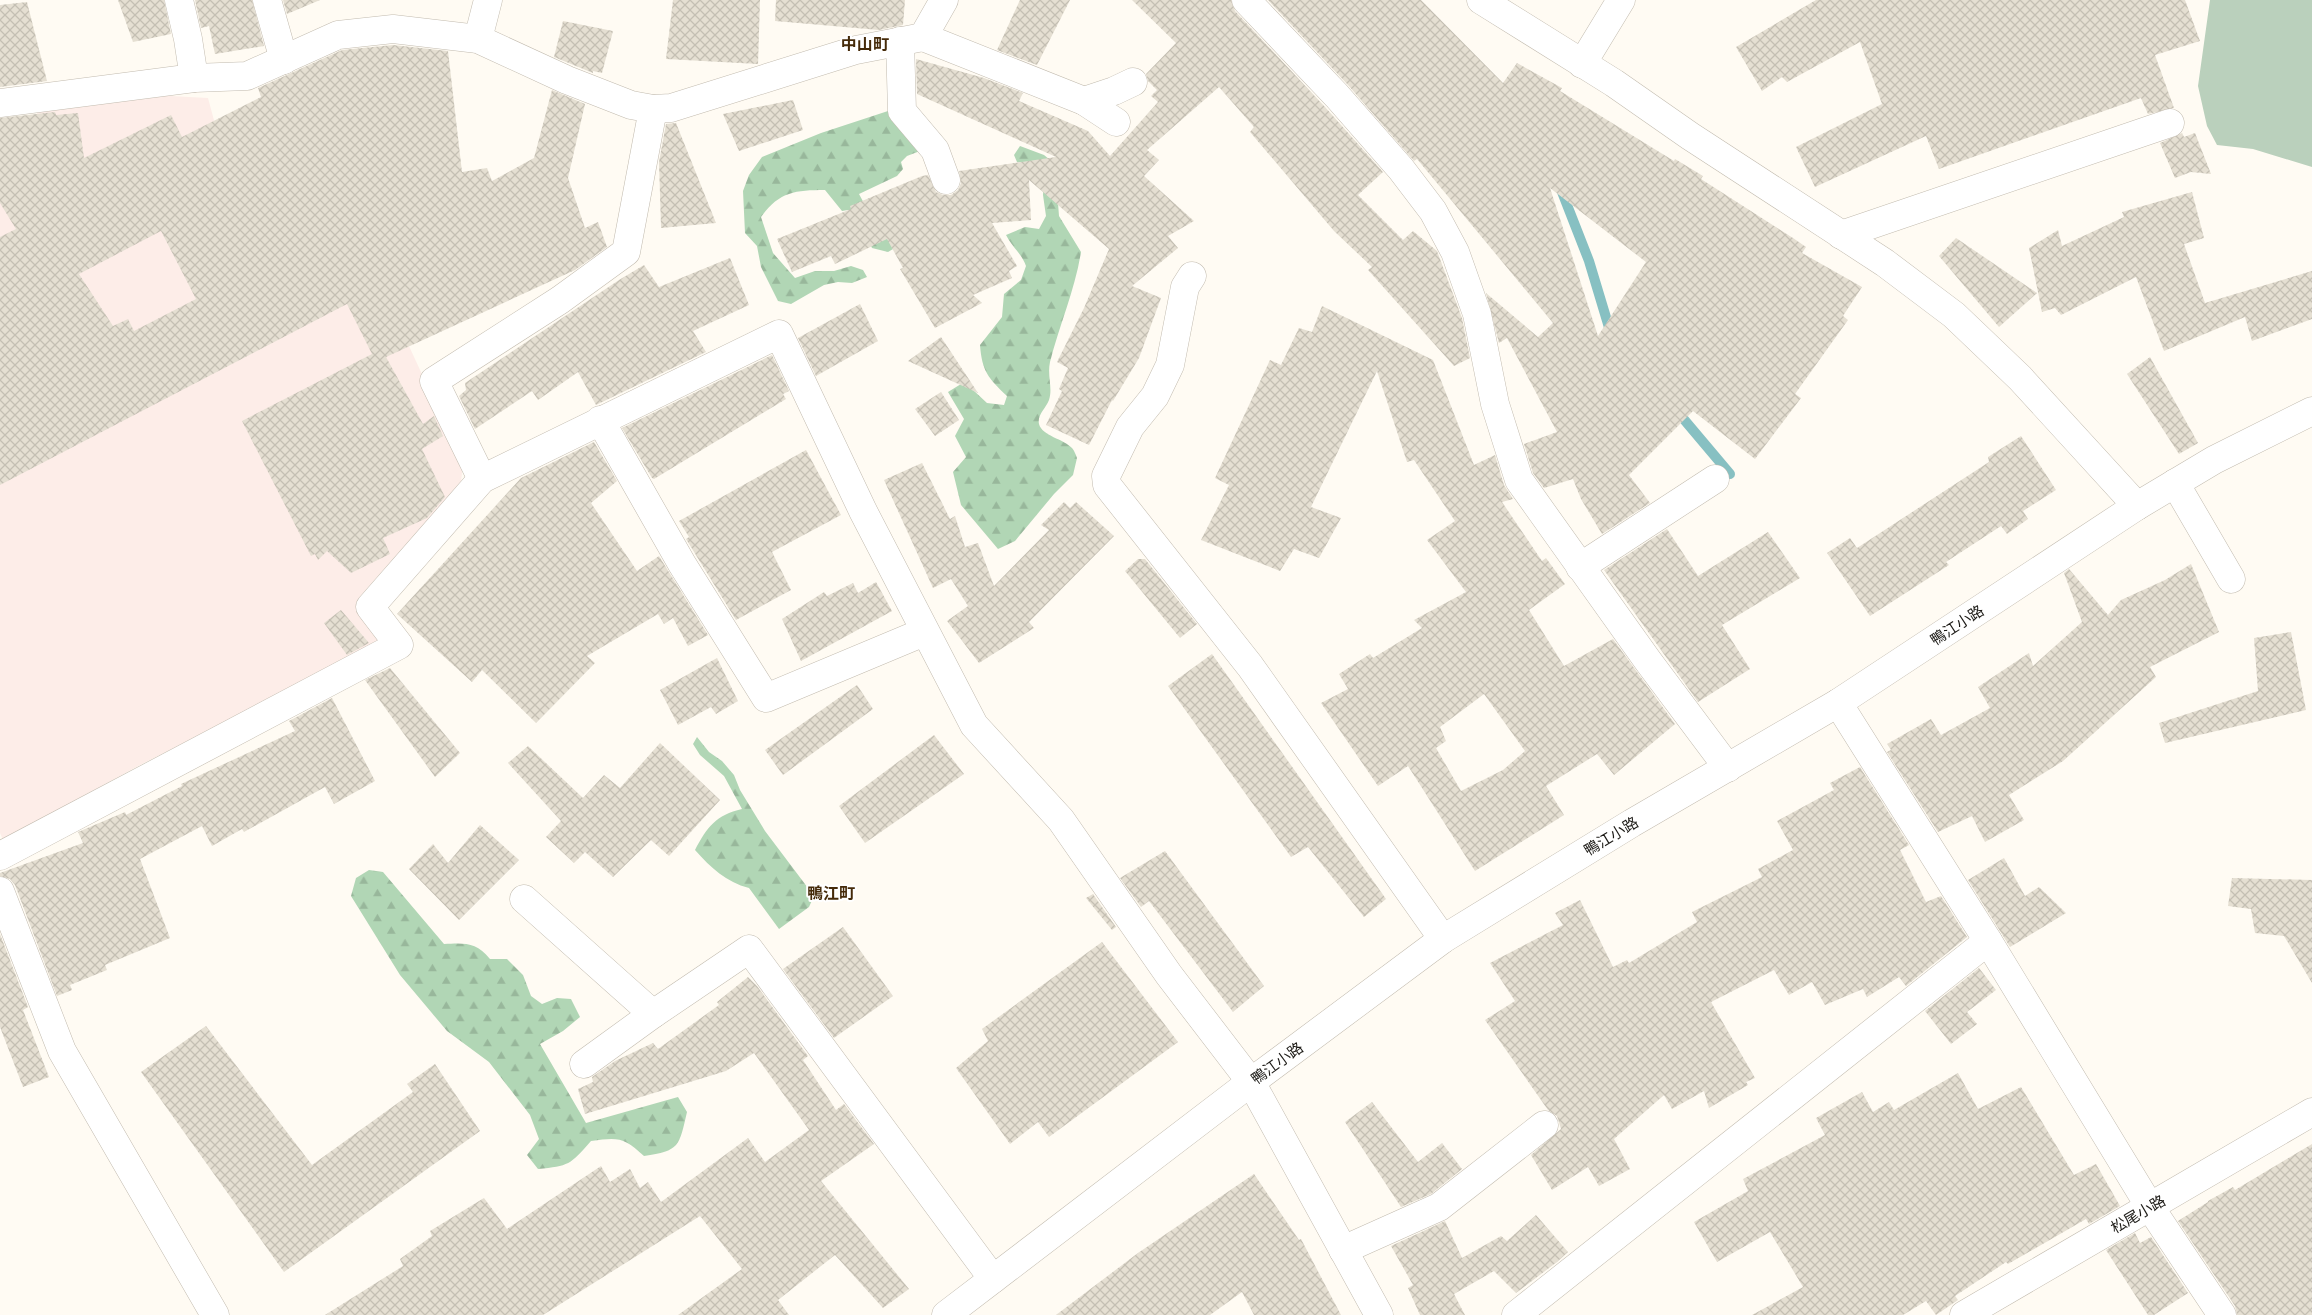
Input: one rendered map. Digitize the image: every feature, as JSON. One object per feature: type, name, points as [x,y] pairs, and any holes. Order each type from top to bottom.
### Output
[{"type":"street","points":[[179,0],[194,78]]},
{"type":"street","points":[[267,0],[284,60]]},
{"type":"street","points":[[478,39],[488,0]]},
{"type":"street","points":[[944,0],[912,39],[902,111],[935,150],[946,180]]},
{"type":"street","points":[[1246,0],[1350,111],[1401,169],[1433,211],[1456,252],[1477,314],[1495,404],[1518,480],[1728,768]]},
{"type":"street","points":[[1481,0],[1885,263],[1954,315],[2020,378],[2136,506]]},
{"type":"street","points":[[1582,64],[1621,0]]},
{"type":"street","points":[[0,103],[194,78],[247,76],[338,36],[393,29],[478,39],[567,80],[631,105],[653,109],[672,108],[856,50],[912,39],[1084,101],[1116,122]]},
{"type":"street","points":[[1084,101],[1114,91],[1133,82]]},
{"type":"street","points":[[482,479],[434,381],[560,300],[626,252],[653,109]]},
{"type":"street","points":[[1841,235],[2170,123]]},
{"type":"street","points":[[1192,276],[1186,287],[1170,366],[1155,396],[1130,427],[1106,476],[1107,485],[1250,666],[1443,940]]},
{"type":"street","points":[[0,856],[399,645],[370,607],[482,479],[779,334],[863,511],[924,632],[974,725],[1061,820],[1169,975],[1251,1082],[1379,1315]]},
{"type":"street","name":"鴨江小路","points":[[946,1315],[1251,1082],[1443,940],[1632,824],[1838,703],[2136,506],[2214,460],[2312,411]]},
{"type":"street","points":[[600,420],[682,564],[766,698],[924,632]]},
{"type":"street","points":[[1580,567],[1715,479]]},
{"type":"street","points":[[2175,483],[2231,579]]},
{"type":"street","points":[[1838,703],[1988,941],[2150,1207],[2222,1315]]},
{"type":"street","points":[[0,891],[62,1052],[216,1315]]},
{"type":"street","points":[[524,899],[653,1014]]},
{"type":"street","points":[[1516,1315],[1988,941]]},
{"type":"street","points":[[584,1064],[653,1014],[749,949],[993,1279]]},
{"type":"street","name":"松尾小路","points":[[1964,1315],[2312,1112]]},
{"type":"street","points":[[1343,1250],[1439,1207],[1544,1125]]},
{"type":"shaded area","points":[[152,95],[208,98],[222,150],[342,201],[463,463],[461,482],[357,600],[381,643],[140,765],[3,840],[0,833],[0,193],[46,143],[35,107]]},
{"type":"green space","points":[[2210,0],[2312,0],[2312,167],[2253,149],[2217,145],[2207,126],[2198,86]]},
{"type":"green space","points":[[888,111],[920,151],[907,156],[901,162],[903,169],[897,176],[859,194],[866,207],[903,243],[888,252],[872,248],[856,214],[848,210],[842,211],[825,190],[796,192],[781,197],[761,217],[773,253],[795,278],[815,271],[834,271],[851,266],[863,270],[867,277],[852,283],[838,282],[824,285],[791,304],[778,301],[761,267],[757,246],[745,233],[743,191],[749,175],[762,157],[821,133]]},
{"type":"green space","points":[[1020,146],[1044,155],[1055,164],[1059,216],[1081,252],[1075,280],[1050,362],[1049,400],[1040,415],[1039,421],[1044,432],[1068,445],[1077,458],[1073,475],[1054,494],[1015,541],[998,549],[961,505],[953,472],[966,457],[955,436],[964,419],[948,392],[961,384],[972,389],[987,403],[1004,405],[1007,396],[987,374],[982,361],[980,345],[1002,317],[1004,294],[1021,280],[1026,266],[1006,235],[1025,227],[1039,229],[1046,216],[1043,195],[1044,179],[1028,163],[1017,162],[1014,155]]},
{"type":"green space","points":[[697,737],[709,752],[722,761],[734,775],[740,790],[765,831],[814,896],[809,907],[779,929],[749,888],[719,874],[695,850],[713,823],[725,815],[742,809],[724,776],[700,755],[693,744]]},
{"type":"green space","points":[[369,870],[383,872],[444,944],[470,945],[480,949],[490,959],[507,959],[523,975],[531,996],[542,1004],[557,998],[571,999],[580,1017],[563,1031],[540,1044],[586,1123],[678,1097],[687,1112],[682,1133],[676,1145],[665,1152],[644,1156],[631,1145],[620,1140],[591,1141],[568,1163],[556,1167],[538,1169],[527,1155],[539,1139],[530,1115],[489,1062],[447,1031],[400,975],[351,896],[356,878]]},
{"type":"building","points":[[118,0],[164,0],[171,34],[133,42]]},
{"type":"building","points":[[195,0],[252,0],[264,46],[215,54],[209,26],[201,28]]},
{"type":"building","points":[[283,0],[320,0],[287,14]]},
{"type":"building","points":[[673,0],[760,0],[758,64],[666,59]]},
{"type":"building","points":[[776,0],[905,0],[903,25],[879,30],[775,21]]},
{"type":"building","points":[[1020,0],[1070,0],[1037,65],[997,50]]},
{"type":"building","points":[[1132,0],[1231,0],[1235,11],[1383,172],[1358,195],[1403,240],[1413,231],[1437,251],[1462,318],[1470,358],[1454,366],[1368,270],[1372,267],[1334,231],[1250,132],[1254,127],[1219,87],[1147,150],[1159,160],[1144,176],[1194,221],[1168,236],[1178,248],[1132,286],[1161,298],[1139,358],[1112,400],[1089,445],[1046,425],[1062,391],[1059,389],[1068,368],[1057,362],[1084,308],[1109,249],[1029,180],[1031,220],[992,223],[1017,266],[1009,271],[1012,278],[973,295],[982,303],[935,328],[900,269],[903,268],[887,239],[835,264],[831,256],[792,272],[777,239],[851,209],[850,206],[928,175],[936,192],[943,195],[951,195],[958,190],[961,183],[959,171],[1056,157],[917,94],[916,59],[984,78],[1023,93],[1019,101],[1088,131],[1110,156],[1158,102],[1151,96],[1157,90],[1148,81],[1146,74],[1176,43]]},
{"type":"building","points":[[1268,0],[1421,0],[1503,83],[1517,63],[1562,88],[1560,91],[1674,161],[1675,159],[1703,176],[1701,179],[1806,247],[1802,253],[1862,287],[1843,316],[1848,320],[1795,394],[1801,398],[1755,459],[1693,411],[1629,475],[1650,503],[1602,534],[1581,499],[1573,479],[1544,488],[1533,473],[1524,444],[1557,432],[1507,338],[1499,343],[1486,293],[1538,337],[1553,323],[1417,159],[1414,161],[1348,85]],"holes":[[[1550,188],[1646,262],[1598,336]]]},
{"type":"building","points":[[1816,0],[2185,0],[2200,41],[2155,55],[2174,108],[2148,114],[2141,98],[1939,169],[1926,136],[1815,187],[1796,147],[1882,104],[1860,42],[1787,82],[1782,77],[1762,91],[1736,47]]},
{"type":"building","points":[[27,2],[47,81],[0,87],[0,5]]},
{"type":"building","points":[[563,21],[613,31],[602,73],[593,71],[593,73],[554,57]]},
{"type":"building","points":[[393,45],[448,51],[462,172],[487,168],[492,181],[534,158],[552,90],[585,104],[568,178],[585,228],[598,222],[607,247],[575,270],[386,357],[423,424],[434,416],[443,436],[422,449],[445,497],[427,518],[383,538],[390,554],[351,573],[327,551],[318,560],[315,554],[311,556],[242,421],[372,354],[347,304],[0,485],[0,237],[16,229],[0,203],[0,118],[55,112],[56,115],[78,113],[84,158],[171,115],[182,137],[261,97],[258,88],[342,50]],"holes":[[[161,231],[196,299],[134,331],[128,319],[113,326],[79,274]]]},
{"type":"building","points":[[793,100],[803,130],[739,151],[723,114]]},
{"type":"building","points":[[676,123],[716,223],[661,228],[659,162],[666,124]]},
{"type":"building","points":[[2182,133],[2184,137],[2195,133],[2211,174],[2191,172],[2175,178],[2160,143]]},
{"type":"building","points":[[2192,192],[2204,238],[2184,244],[2205,303],[2312,271],[2312,319],[2252,341],[2245,317],[2164,351],[2136,277],[2061,315],[2055,308],[2042,312],[2029,248],[2058,230],[2062,246],[2124,217],[2122,212]]},
{"type":"building","points":[[1956,238],[2037,293],[1999,327],[1939,256]]},
{"type":"building","points":[[730,258],[749,305],[693,331],[706,352],[596,405],[578,372],[538,400],[532,391],[475,429],[459,396],[466,390],[465,383],[644,265],[659,287]]},
{"type":"building","points":[[860,304],[878,341],[816,376],[798,338]]},
{"type":"building","points":[[1322,306],[1433,360],[1474,465],[1495,455],[1504,485],[1513,499],[1502,502],[1542,561],[1546,558],[1565,584],[1529,610],[1564,666],[1613,639],[1675,724],[1614,775],[1597,754],[1546,786],[1564,815],[1475,871],[1408,766],[1378,786],[1321,703],[1348,689],[1339,674],[1370,654],[1373,658],[1422,628],[1414,620],[1466,592],[1427,540],[1455,521],[1414,460],[1407,462],[1377,371],[1311,507],[1341,518],[1319,558],[1294,549],[1280,571],[1201,540],[1229,485],[1215,478],[1270,360],[1281,365],[1299,328],[1312,332]],"holes":[[[1484,694],[1525,751],[1503,770],[1461,791],[1436,748],[1446,741],[1440,727]]]},
{"type":"building","points":[[941,337],[978,393],[908,361]]},
{"type":"building","points":[[772,355],[789,391],[783,394],[786,399],[654,479],[652,478],[622,428]]},
{"type":"building","points":[[2150,357],[2198,443],[2179,454],[2127,374]]},
{"type":"building","points":[[941,392],[959,420],[935,436],[915,409]]},
{"type":"building","points":[[2021,436],[2056,490],[2023,511],[2028,519],[2007,534],[2001,526],[1946,562],[1949,565],[1870,616],[1827,553],[1850,538],[1857,548],[1989,462],[1988,457]]},
{"type":"building","points":[[594,442],[617,481],[591,503],[637,571],[659,556],[708,635],[688,646],[673,618],[664,624],[658,614],[587,656],[595,663],[536,723],[482,670],[472,682],[397,614],[521,478]]},
{"type":"building","points":[[806,450],[841,515],[772,552],[791,590],[736,620],[686,539],[689,537],[679,521]]},
{"type":"building","points":[[922,463],[950,519],[955,516],[965,547],[978,543],[994,586],[1049,530],[1041,525],[1064,502],[1070,508],[1076,502],[1114,536],[1029,622],[1034,628],[979,663],[947,621],[968,606],[951,579],[933,588],[884,480]]},
{"type":"building","points":[[1667,529],[1698,576],[1768,532],[1800,578],[1722,625],[1750,669],[1698,702],[1604,570]]},
{"type":"building","points":[[1138,559],[1145,559],[1197,624],[1180,638],[1125,571]]},
{"type":"building","points":[[2191,564],[2219,632],[2150,667],[2156,677],[2063,761],[2009,795],[2024,820],[1985,842],[1972,816],[1938,832],[1887,752],[1891,750],[1887,744],[1931,719],[1941,735],[1990,708],[1978,687],[2029,653],[2033,666],[2082,622],[2064,573],[2069,569],[2108,615],[2121,600],[2165,580]]},
{"type":"building","points":[[876,582],[892,611],[801,661],[782,619],[824,592],[827,596],[853,583],[858,593]]},
{"type":"building","points":[[341,610],[369,643],[347,655],[324,623]]},
{"type":"building","points":[[2291,632],[2306,710],[2165,743],[2159,723],[2258,691],[2254,638]]},
{"type":"building","points":[[1212,654],[1386,899],[1364,917],[1308,847],[1291,857],[1168,686]]},
{"type":"building","points":[[717,658],[738,701],[716,714],[711,707],[678,725],[660,690]]},
{"type":"building","points":[[390,668],[460,753],[435,777],[365,680]]},
{"type":"building","points":[[857,685],[873,709],[783,775],[765,750]]},
{"type":"building","points":[[332,698],[375,781],[334,804],[325,787],[244,832],[242,829],[212,846],[202,826],[140,859],[170,938],[105,965],[107,970],[70,985],[72,990],[57,996],[15,885],[10,879],[0,876],[0,873],[83,843],[78,832],[125,812],[126,815],[182,786],[181,784],[295,731],[289,721]]},
{"type":"building","points":[[934,735],[964,774],[865,843],[839,806]]},
{"type":"building","points":[[660,743],[720,800],[669,856],[651,840],[613,877],[585,852],[574,863],[546,837],[561,821],[508,763],[528,746],[583,798],[604,775],[620,788]]},
{"type":"building","points":[[1860,767],[1909,845],[1900,850],[1926,902],[1941,896],[1967,937],[1906,986],[1899,977],[1867,997],[1863,989],[1825,1005],[1812,982],[1789,995],[1774,970],[1711,1002],[1755,1078],[1746,1082],[1748,1085],[1709,1108],[1704,1091],[1672,1109],[1664,1095],[1614,1139],[1630,1169],[1599,1186],[1588,1167],[1552,1190],[1531,1155],[1561,1129],[1557,1116],[1548,1110],[1485,1020],[1515,1001],[1490,963],[1563,925],[1555,913],[1580,900],[1613,967],[1627,960],[1629,963],[1697,922],[1692,912],[1762,877],[1758,869],[1793,850],[1777,821],[1834,790],[1830,783]]},
{"type":"building","points":[[480,825],[519,860],[459,920],[409,869],[433,844],[448,863]]},
{"type":"building","points":[[1165,851],[1264,986],[1233,1012],[1149,901],[1141,907],[1120,878]]},
{"type":"building","points":[[2004,858],[2025,896],[2039,887],[2066,913],[2010,947],[1968,880]]},
{"type":"building","points":[[2232,878],[2312,880],[2312,983],[2284,936],[2255,933],[2251,909],[2228,906]]},
{"type":"building","points":[[1093,894],[1116,927],[1112,930],[1086,898]]},
{"type":"building","points":[[843,927],[893,996],[834,1038],[783,969]]},
{"type":"building","points":[[0,934],[28,1007],[23,1010],[49,1077],[23,1087],[0,1027]]},
{"type":"building","points":[[1102,942],[1178,1042],[1049,1137],[1038,1122],[1010,1144],[956,1068],[988,1041],[982,1029]]},
{"type":"building","points":[[1979,968],[1996,990],[1967,1012],[1977,1024],[1951,1044],[1925,1011]]},
{"type":"building","points":[[748,977],[757,986],[808,1056],[803,1060],[836,1110],[844,1104],[874,1144],[821,1181],[909,1289],[883,1308],[835,1255],[778,1300],[789,1315],[678,1315],[742,1269],[700,1216],[543,1315],[325,1315],[403,1266],[400,1259],[432,1236],[430,1231],[484,1198],[507,1229],[601,1166],[610,1182],[630,1169],[640,1188],[648,1182],[661,1202],[748,1138],[765,1162],[809,1130],[754,1053],[726,1071],[585,1114],[578,1089],[593,1082],[592,1077],[615,1061],[653,1043],[658,1049],[719,1005],[717,1002]]},
{"type":"building","points":[[206,1026],[312,1165],[413,1092],[407,1084],[435,1064],[480,1131],[284,1272],[141,1072]]},
{"type":"building","points":[[1958,1073],[1978,1109],[2021,1087],[2074,1175],[2096,1164],[2120,1206],[2089,1224],[2086,1219],[2008,1264],[2006,1262],[1955,1296],[1958,1300],[1936,1315],[1926,1301],[1903,1315],[1752,1315],[1803,1287],[1770,1232],[1717,1262],[1694,1222],[1748,1191],[1743,1179],[1825,1135],[1816,1118],[1862,1092],[1873,1112],[1889,1102],[1894,1110]]},
{"type":"building","points":[[1372,1102],[1418,1162],[1442,1143],[1462,1169],[1431,1194],[1401,1207],[1345,1122]]},
{"type":"building","points":[[2312,1144],[2312,1315],[2237,1315],[2235,1306],[2178,1221],[2208,1201],[2233,1187],[2235,1190]]},
{"type":"building","points":[[1254,1174],[1299,1240],[1301,1239],[1341,1315],[1254,1315],[1242,1292],[1210,1315],[1056,1315],[1138,1253]]},
{"type":"building","points":[[1536,1215],[1568,1252],[1557,1262],[1516,1293],[1494,1271],[1454,1294],[1465,1315],[1420,1315],[1408,1288],[1413,1285],[1391,1246],[1445,1221],[1462,1258],[1501,1236],[1507,1241]]},
{"type":"building","points":[[2135,1233],[2140,1243],[2151,1237],[2188,1293],[2154,1315],[2148,1315],[2106,1250]]},
{"type":"waterway","points":[[1562,192],[1589,261],[1611,334]]},
{"type":"waterway","points":[[1676,410],[1730,474]]},
{"type":"district","name":"中山町","points":[[865,44]]},
{"type":"district","name":"鴨江町","points":[[831,893]]}]
